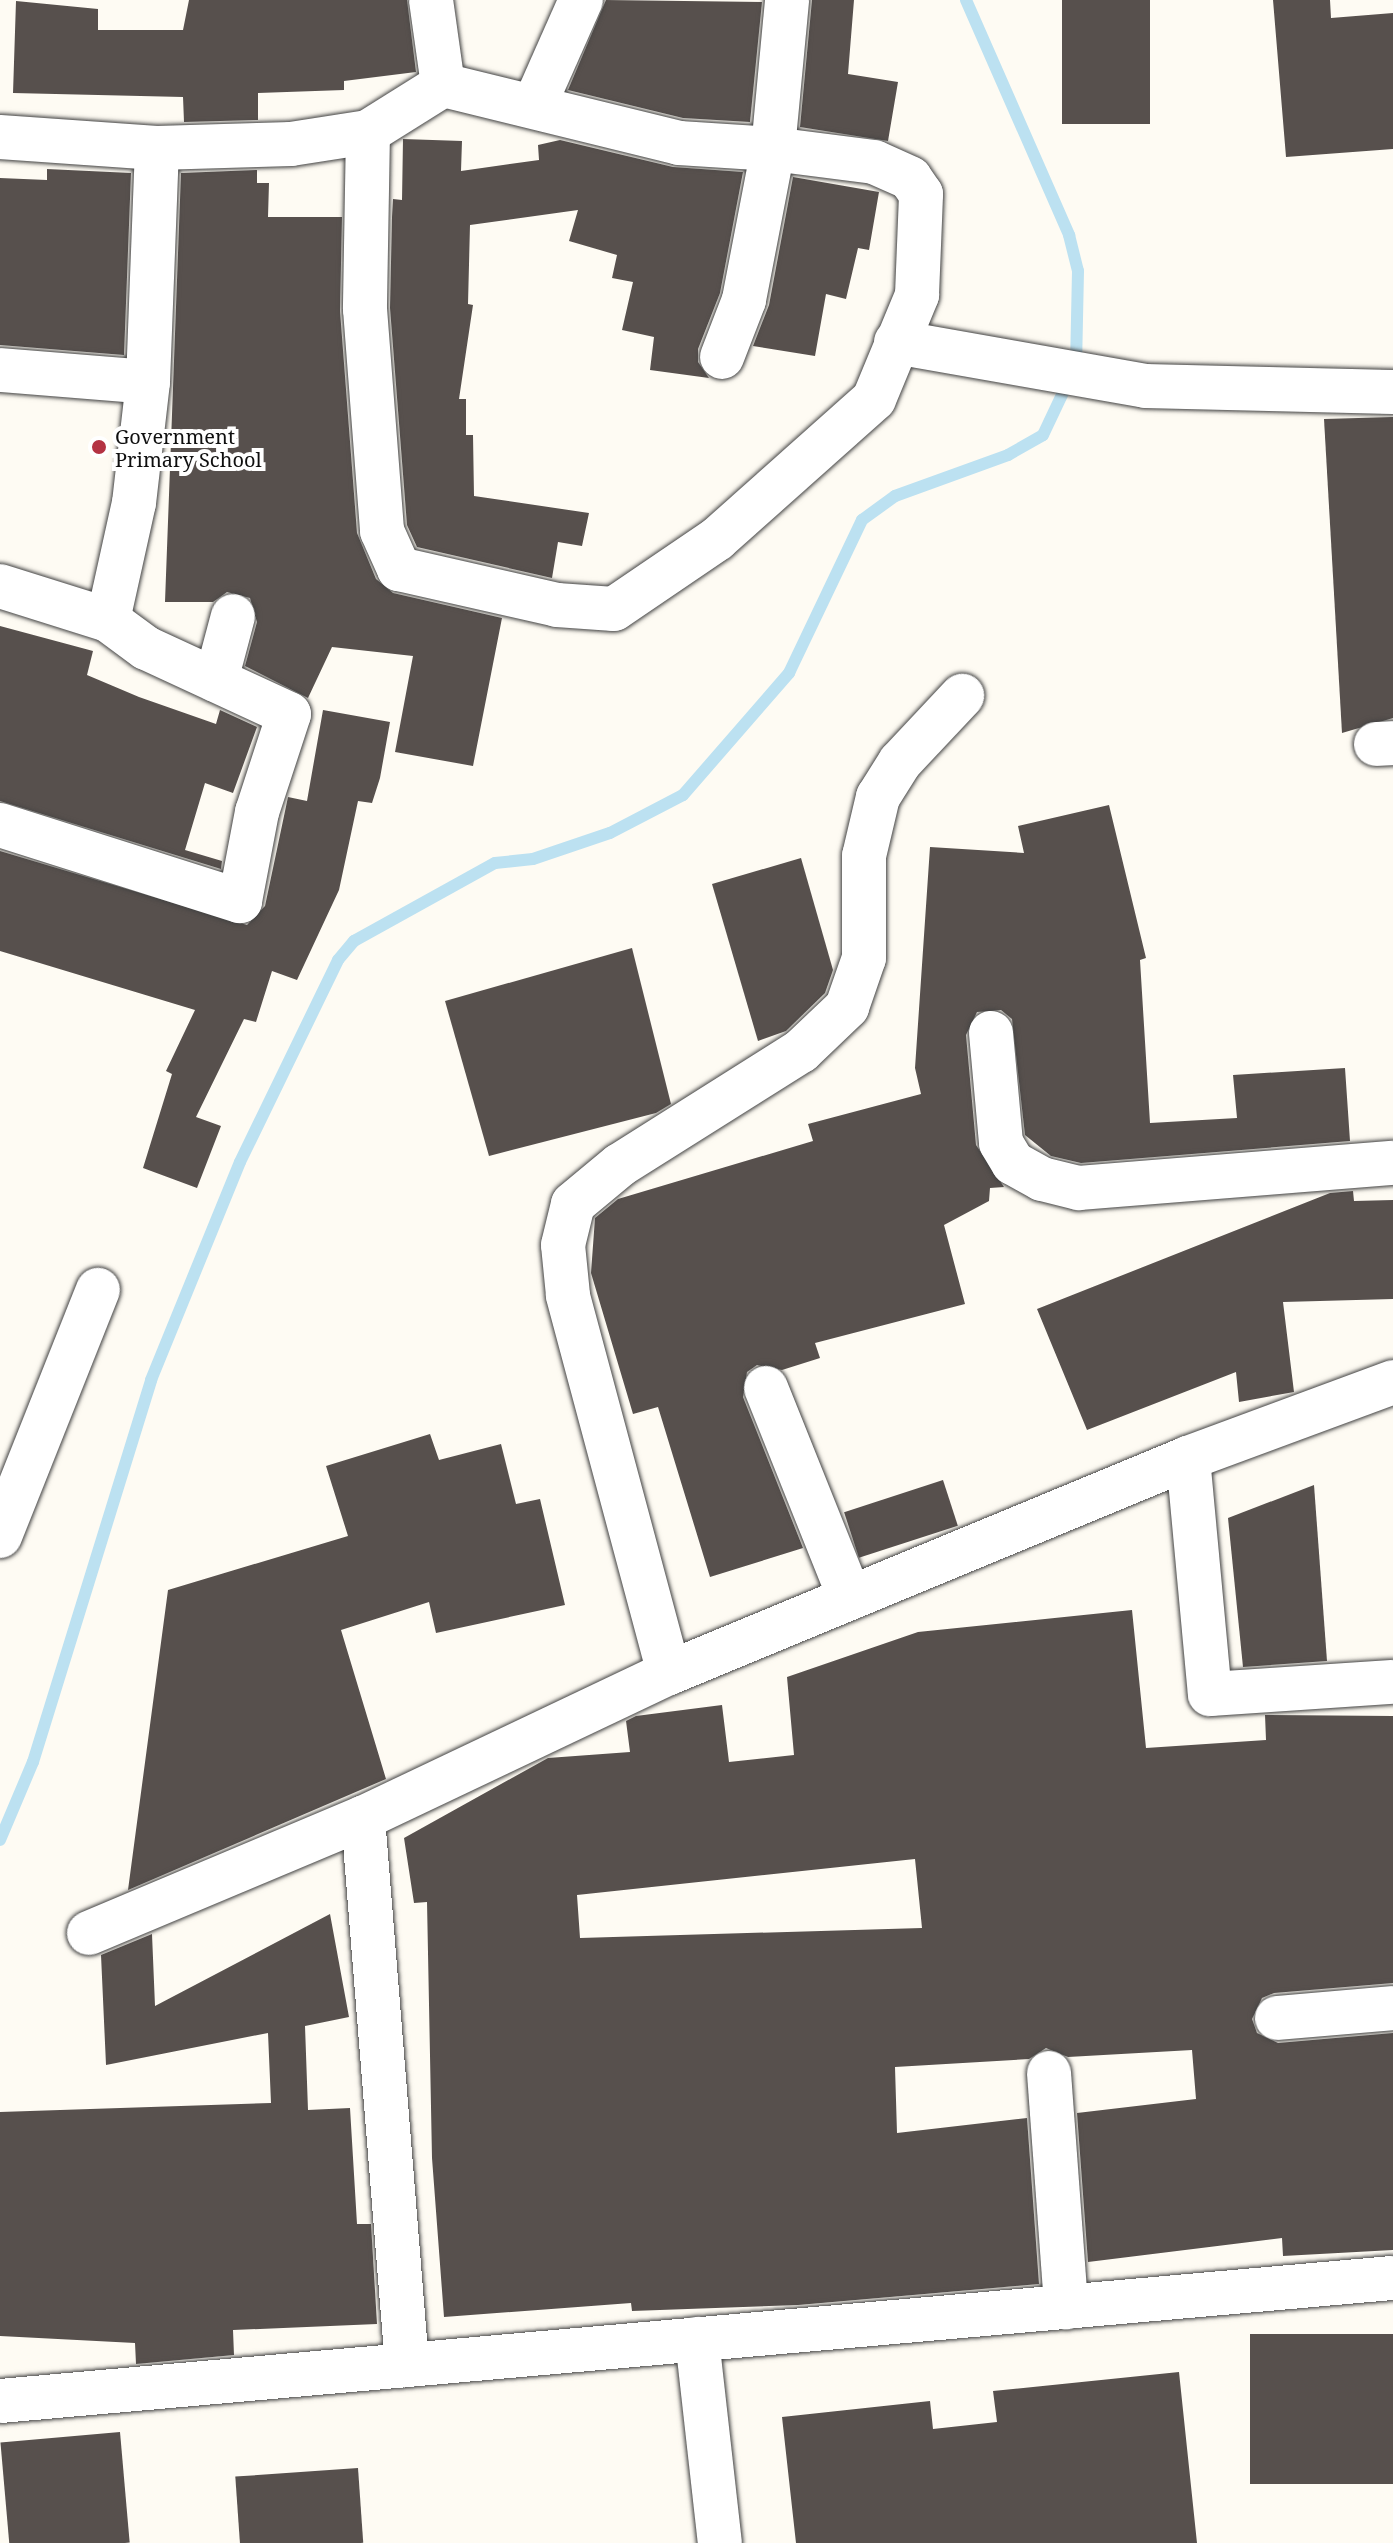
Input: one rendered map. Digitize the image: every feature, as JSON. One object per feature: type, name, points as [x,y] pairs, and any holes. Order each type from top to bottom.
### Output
[{"type":"street","points":[[431,0],[443,85]]},
{"type":"street","points":[[534,106],[581,0]]},
{"type":"street","points":[[722,357],[744,300],[773,149],[787,0]]},
{"type":"street","points":[[0,137],[157,148],[291,144],[368,132],[443,85],[679,143],[773,149],[874,162],[910,178],[921,194],[912,344],[874,399],[717,539],[614,609],[557,605],[410,574],[399,569],[382,531],[365,309],[368,132]]},
{"type":"street","points":[[108,620],[134,503],[148,382],[157,148]]},
{"type":"street","points":[[912,344],[1145,386],[1393,392]]},
{"type":"street","points":[[0,370],[148,382]]},
{"type":"street","points":[[0,586],[108,620],[146,648],[289,714],[257,812],[240,901],[0,825]]},
{"type":"street","points":[[216,680],[233,616]]},
{"type":"street","points":[[669,1673],[568,1295],[563,1245],[573,1204],[620,1165],[801,1051],[847,1007],[864,958],[864,856],[878,797],[900,762],[962,696]]},
{"type":"street","points":[[991,1033],[1001,1143],[1013,1163],[1042,1179],[1079,1188],[1393,1163]]},
{"type":"street","points":[[0,1536],[98,1290]]},
{"type":"street","points":[[89,1933],[363,1818],[669,1673],[1188,1458],[1393,1382]]},
{"type":"street","points":[[766,1388],[850,1598]]},
{"type":"street","points":[[1188,1458],[1210,1694],[1393,1682]]},
{"type":"street","points":[[363,1818],[407,2365]]},
{"type":"street","points":[[1277,2018],[1393,2008]]},
{"type":"street","points":[[1049,2073],[1066,2307]]},
{"type":"street","points":[[0,2401],[1393,2278]]},
{"type":"street","points":[[697,2339],[720,2543]]},
{"type":"building","points":[[189,0],[407,0],[416,72],[344,81],[344,90],[258,93],[258,120],[184,122],[183,97],[13,93],[16,1],[98,9],[98,30],[183,30]]},
{"type":"building","points":[[606,0],[762,2],[750,122],[683,118],[568,90]]},
{"type":"building","points":[[812,0],[854,0],[848,74],[898,82],[888,141],[800,127]]},
{"type":"building","points":[[1062,0],[1150,0],[1150,124],[1062,124]]},
{"type":"building","points":[[1273,0],[1330,0],[1331,18],[1393,13],[1393,149],[1286,157]]},
{"type":"building","points":[[403,139],[462,141],[461,171],[539,160],[538,145],[560,140],[673,167],[743,172],[720,293],[698,349],[698,362],[709,378],[650,370],[654,337],[622,330],[633,282],[612,278],[617,255],[569,241],[578,210],[470,225],[468,304],[473,305],[459,399],[466,399],[466,435],[473,435],[474,496],[589,513],[582,546],[558,542],[552,578],[417,547],[407,525],[390,308],[393,199],[402,200]]},
{"type":"building","points":[[47,169],[131,173],[124,355],[0,345],[0,178],[47,180]]},
{"type":"building","points":[[257,170],[257,183],[269,183],[268,217],[342,217],[340,311],[357,533],[376,579],[393,593],[502,618],[473,766],[395,752],[413,656],[332,647],[308,698],[245,666],[257,622],[250,598],[227,592],[213,602],[165,602],[181,173]]},
{"type":"building","points":[[793,177],[879,192],[869,250],[858,248],[846,299],[826,294],[815,356],[753,346],[769,305]]},
{"type":"building","points":[[1393,417],[1393,718],[1342,733],[1324,419]]},
{"type":"building","points":[[0,626],[93,651],[87,675],[139,697],[216,724],[220,710],[257,727],[233,793],[205,783],[185,850],[222,861],[221,869],[0,801]]},
{"type":"building","points":[[323,710],[390,722],[380,778],[372,803],[358,801],[339,890],[297,980],[272,971],[256,1022],[244,1019],[196,1117],[221,1126],[197,1188],[143,1168],[172,1074],[166,1071],[195,1010],[0,951],[0,851],[247,925],[265,906],[288,797],[307,801]]},
{"type":"building","points":[[1109,805],[1146,958],[1140,960],[1150,1123],[1237,1118],[1233,1075],[1345,1068],[1350,1141],[1081,1163],[1051,1156],[1025,1135],[1012,1019],[1001,1010],[977,1012],[966,1035],[976,1145],[1004,1187],[990,1188],[989,1201],[944,1225],[965,1304],[815,1343],[820,1358],[782,1370],[757,1365],[747,1372],[743,1397],[803,1548],[710,1577],[658,1407],[633,1414],[591,1273],[595,1218],[618,1199],[813,1141],[808,1124],[921,1094],[915,1068],[930,847],[1024,853],[1018,826]]},
{"type":"building","points":[[801,858],[833,970],[825,993],[786,1031],[758,1041],[712,884]]},
{"type":"building","points":[[632,948],[671,1104],[656,1113],[489,1156],[445,1001]]},
{"type":"building","points":[[1353,1191],[1354,1201],[1393,1200],[1393,1299],[1283,1302],[1294,1392],[1239,1402],[1236,1372],[1087,1430],[1037,1309],[1330,1193]]},
{"type":"building","points":[[430,1434],[439,1460],[501,1444],[516,1504],[540,1499],[565,1605],[436,1633],[429,1602],[341,1630],[386,1779],[128,1890],[168,1590],[348,1536],[326,1466]]},
{"type":"building","points":[[943,1480],[958,1526],[859,1558],[844,1512]]},
{"type":"building","points":[[1314,1485],[1327,1661],[1243,1667],[1228,1518]]},
{"type":"building","points":[[1132,1610],[1146,1748],[1266,1740],[1265,1715],[1393,1716],[1393,1983],[1274,1993],[1262,1998],[1252,2019],[1257,2033],[1278,2043],[1393,2033],[1393,2250],[1283,2256],[1282,2238],[1088,2262],[1077,2113],[1196,2099],[1192,2050],[1068,2057],[1046,2048],[1029,2059],[895,2067],[897,2133],[1027,2118],[1039,2284],[798,2305],[632,2311],[631,2303],[444,2317],[432,2158],[427,1902],[414,1903],[404,1838],[548,1758],[630,1752],[626,1721],[636,1716],[722,1705],[729,1762],[794,1755],[787,1677],[918,1632]],"holes":[[[915,1859],[922,1928],[580,1938],[577,1895]]]},
{"type":"building","points":[[330,1914],[349,2017],[305,2026],[308,2110],[350,2108],[357,2224],[371,2224],[377,2324],[233,2330],[234,2355],[136,2364],[135,2343],[0,2336],[0,2112],[271,2103],[268,2033],[106,2065],[101,1955],[152,1934],[155,2006]]},
{"type":"building","points":[[1250,2334],[1393,2334],[1393,2484],[1250,2484]]},
{"type":"building","points":[[1179,2372],[1197,2543],[796,2543],[782,2417],[930,2401],[933,2429],[997,2422],[993,2391]]},
{"type":"building","points":[[120,2432],[130,2543],[9,2543],[0,2442]]},
{"type":"building","points":[[358,2468],[363,2543],[240,2543],[235,2477]]},
{"type":"waterway","points":[[966,0],[1069,235],[1078,271],[1076,365]]},
{"type":"waterway","points":[[0,1840],[33,1762],[151,1380],[240,1162],[338,960],[354,941],[495,863],[533,859],[610,833],[683,795],[789,673],[862,520],[895,496],[1008,455],[1043,435],[1068,382]]},
{"type":"place","name":"Government Primary School","points":[[99,447]]}]
